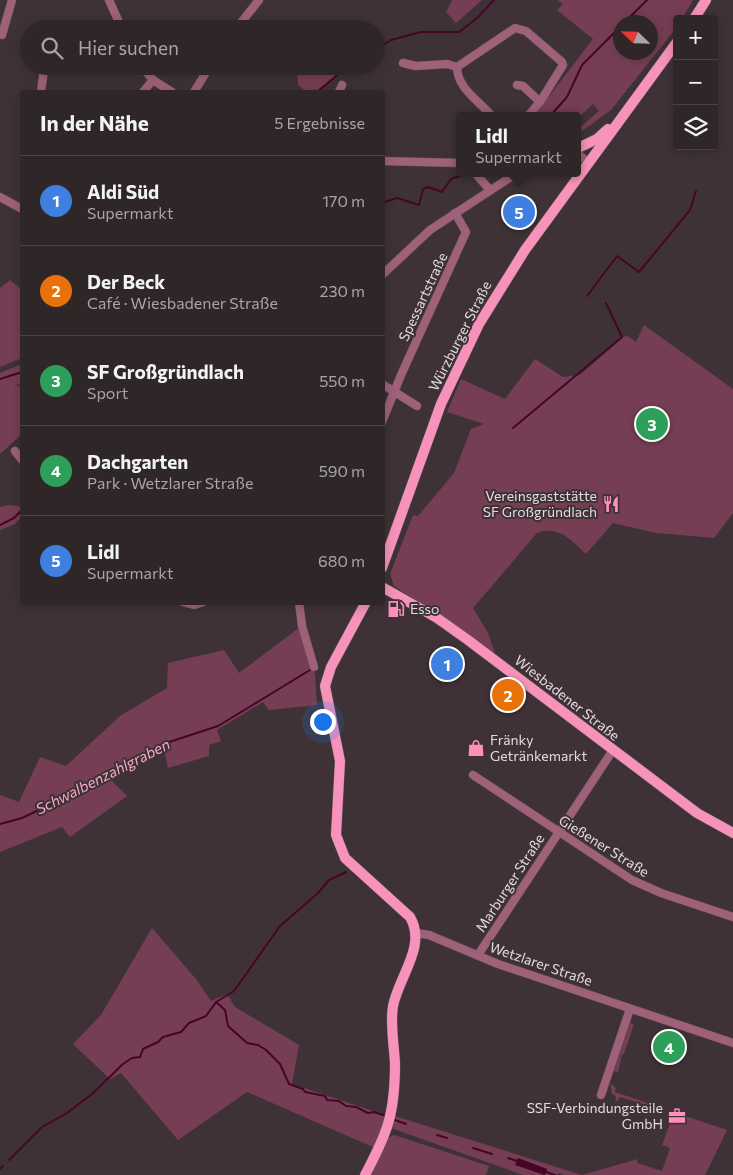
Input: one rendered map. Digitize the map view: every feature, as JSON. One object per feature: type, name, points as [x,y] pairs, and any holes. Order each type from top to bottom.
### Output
[{"type":"main road","points":[[697,15],[706,0]]},
{"type":"main road","name":"Würzburger Straße","points":[[581,174],[673,47]]},
{"type":"main road","points":[[581,147],[597,139],[628,109]]},
{"type":"main road","name":"Würzburger Straße","points":[[385,559],[424,446],[466,348],[511,270],[579,177]]},
{"type":"main road","name":"Wiesbadener Straße","points":[[385,589],[437,618],[697,813],[733,833]]},
{"type":"main road","points":[[364,605],[331,667],[325,686],[338,749],[340,775],[335,826],[341,851],[360,873],[410,917],[416,933],[412,954],[393,1006],[395,1064],[390,1120],[384,1138],[365,1175]]},
{"type":"street","points":[[2,35],[12,0]]},
{"type":"street","points":[[109,0],[118,20]]},
{"type":"street","points":[[243,20],[259,0]]},
{"type":"street","points":[[457,67],[512,30],[519,28],[562,62],[562,70],[531,112]]},
{"type":"street","points":[[403,63],[416,66],[448,64],[457,67]]},
{"type":"street","points":[[457,67],[458,77],[462,85],[488,112]]},
{"type":"street","points":[[42,90],[43,75]]},
{"type":"street","points":[[149,75],[169,90]]},
{"type":"street","points":[[195,90],[204,75]]},
{"type":"street","points":[[145,90],[153,80]]},
{"type":"street","points":[[517,85],[523,86],[540,102]]},
{"type":"street","points":[[581,149],[587,151],[592,159]]},
{"type":"street","points":[[581,155],[592,159]]},
{"type":"street","points":[[385,162],[456,163]]},
{"type":"street","points":[[479,177],[490,190]]},
{"type":"street","points":[[385,272],[424,235],[511,177]]},
{"type":"street","points":[[0,197],[20,208]]},
{"type":"street","name":"Spessartstraße","points":[[394,392],[466,232],[455,213]]},
{"type":"street","points":[[385,386],[417,406]]},
{"type":"street","points":[[385,414],[394,392]]},
{"type":"street","points":[[15,451],[20,457]]},
{"type":"street","points":[[299,605],[302,626],[314,667]]},
{"type":"street","name":"Marburger Straße","points":[[478,955],[613,750]]},
{"type":"street","name":"Gießener Straße","points":[[473,775],[647,888],[733,917]]},
{"type":"street","name":"Wetzlarer Straße","points":[[416,933],[429,935],[498,964],[733,1043]]},
{"type":"street","points":[[601,1095],[630,1008]]},
{"type":"shaded area","points":[[452,0],[482,0],[456,23],[446,12]]},
{"type":"shaded area","points":[[557,0],[693,0],[684,15],[673,15],[673,32],[658,51],[658,15],[613,15],[613,60],[651,60],[611,110],[581,132],[581,126],[599,111],[593,104],[581,115],[581,112],[537,112],[593,39],[557,10],[563,4]]},
{"type":"shaded area","points":[[297,75],[338,75],[319,90],[304,90],[298,85]]},
{"type":"shaded area","points":[[10,280],[20,288],[20,359],[0,367],[0,288]]},
{"type":"shaded area","points":[[644,325],[733,389],[733,513],[714,538],[656,533],[613,523],[586,554],[570,539],[558,532],[545,531],[537,533],[473,608],[488,633],[495,653],[394,586],[390,574],[413,515],[418,516],[454,473],[471,429],[484,424],[447,412],[461,379],[505,399],[535,359],[563,377],[580,375],[626,335],[636,342]]},
{"type":"shaded area","points":[[20,365],[20,384],[13,387],[20,385],[20,436],[0,454],[0,373]]},
{"type":"shaded area","points":[[9,505],[20,507],[20,518],[15,524],[0,530],[0,507]]},
{"type":"shaded area","points":[[300,627],[315,675],[317,705],[269,710],[263,702],[217,730],[221,741],[209,745],[209,756],[168,768],[163,743],[109,778],[127,796],[70,837],[62,827],[0,852],[0,795],[19,802],[40,757],[66,766],[120,716],[167,688],[168,663],[224,650],[239,673]]},
{"type":"shaded area","points":[[152,928],[196,979],[211,1001],[227,994],[235,1007],[299,1045],[292,1084],[388,1116],[375,1148],[247,1092],[178,1140],[121,1073],[110,1079],[73,1044],[101,1015]]},
{"type":"shaded area","points":[[630,1023],[634,1024],[624,1054],[622,1054],[618,1072],[614,1071]]},
{"type":"shaded area","points":[[610,1083],[616,1088],[615,1092],[659,1107],[661,1103],[662,1106],[658,1109],[620,1097],[618,1101],[615,1100],[616,1096],[612,1094]]},
{"type":"shaded area","points":[[670,1111],[727,1130],[705,1175],[582,1175],[638,1159],[637,1163],[662,1171],[670,1148],[662,1145],[673,1115]]},
{"type":"shaded area","points":[[395,1116],[582,1175],[558,1173],[557,1175],[545,1175],[546,1169],[518,1158],[516,1165],[544,1175],[523,1175],[391,1128]]},
{"type":"shaded area","points":[[394,1135],[489,1166],[486,1175],[369,1175],[388,1138]]},
{"type":"shaded area","points":[[518,1158],[547,1169],[545,1175],[515,1165]]},
{"type":"waterway","points":[[385,44],[391,40],[421,32],[459,32],[477,18],[494,0]]},
{"type":"waterway","points":[[632,15],[647,0]]},
{"type":"waterway","points":[[554,112],[567,97],[582,65],[613,34]]},
{"type":"waterway","points":[[319,90],[337,75]]},
{"type":"waterway","points":[[385,202],[397,198],[419,205],[423,189],[428,187],[442,192],[451,179],[457,177]]},
{"type":"waterway","points":[[587,296],[617,256],[639,272],[690,210],[696,191]]},
{"type":"waterway","points":[[513,428],[622,337],[606,303]]},
{"type":"waterway","points":[[0,379],[20,373]]},
{"type":"waterway","points":[[0,525],[14,518],[20,512]]},
{"type":"waterway","name":"Schwalbenzahlgraben","points":[[0,824],[22,818],[106,778],[160,745],[218,726],[310,670]]},
{"type":"waterway","points":[[9,1160],[42,1127],[67,1113],[92,1094],[123,1064],[132,1058],[140,1057],[143,1049],[158,1042],[163,1037],[181,1032],[189,1023],[206,1016],[216,1002],[234,991],[280,926],[318,893],[329,880],[346,872]]},
{"type":"waterway","points":[[216,1002],[225,1010],[228,1026],[247,1043],[258,1045],[266,1050],[280,1064],[289,1084],[303,1089],[305,1092],[325,1096],[327,1100],[339,1101],[346,1106],[386,1116]]},
{"type":"waterway","points":[[395,1120],[406,1124]]},
{"type":"waterway","points":[[437,1135],[447,1138]]},
{"type":"waterway","points":[[473,1148],[492,1154]]},
{"type":"waterway","points":[[508,1158],[517,1161]]},
{"type":"waterway","points":[[0,1169],[3,1166]]},
{"type":"waterway","points":[[546,1172],[555,1175]]},
{"type":"place","name":"Lidl","points":[[519,212]]},
{"type":"place","name":"SF Großgründlach","points":[[652,424]]},
{"type":"place","name":"Vereinsgaststätte SF Großgründlach","points":[[611,504]]},
{"type":"place","name":"Esso","points":[[396,609]]},
{"type":"place","name":"Aldi Süd","points":[[447,664]]},
{"type":"place","name":"Der Beck","points":[[508,695]]},
{"type":"place","name":"Fränky Getränkemarkt","points":[[476,748]]},
{"type":"place","name":"Dachgarten","points":[[669,1047]]},
{"type":"place","name":"SSF-Verbindungsteile GmbH","points":[[677,1116]]}]
